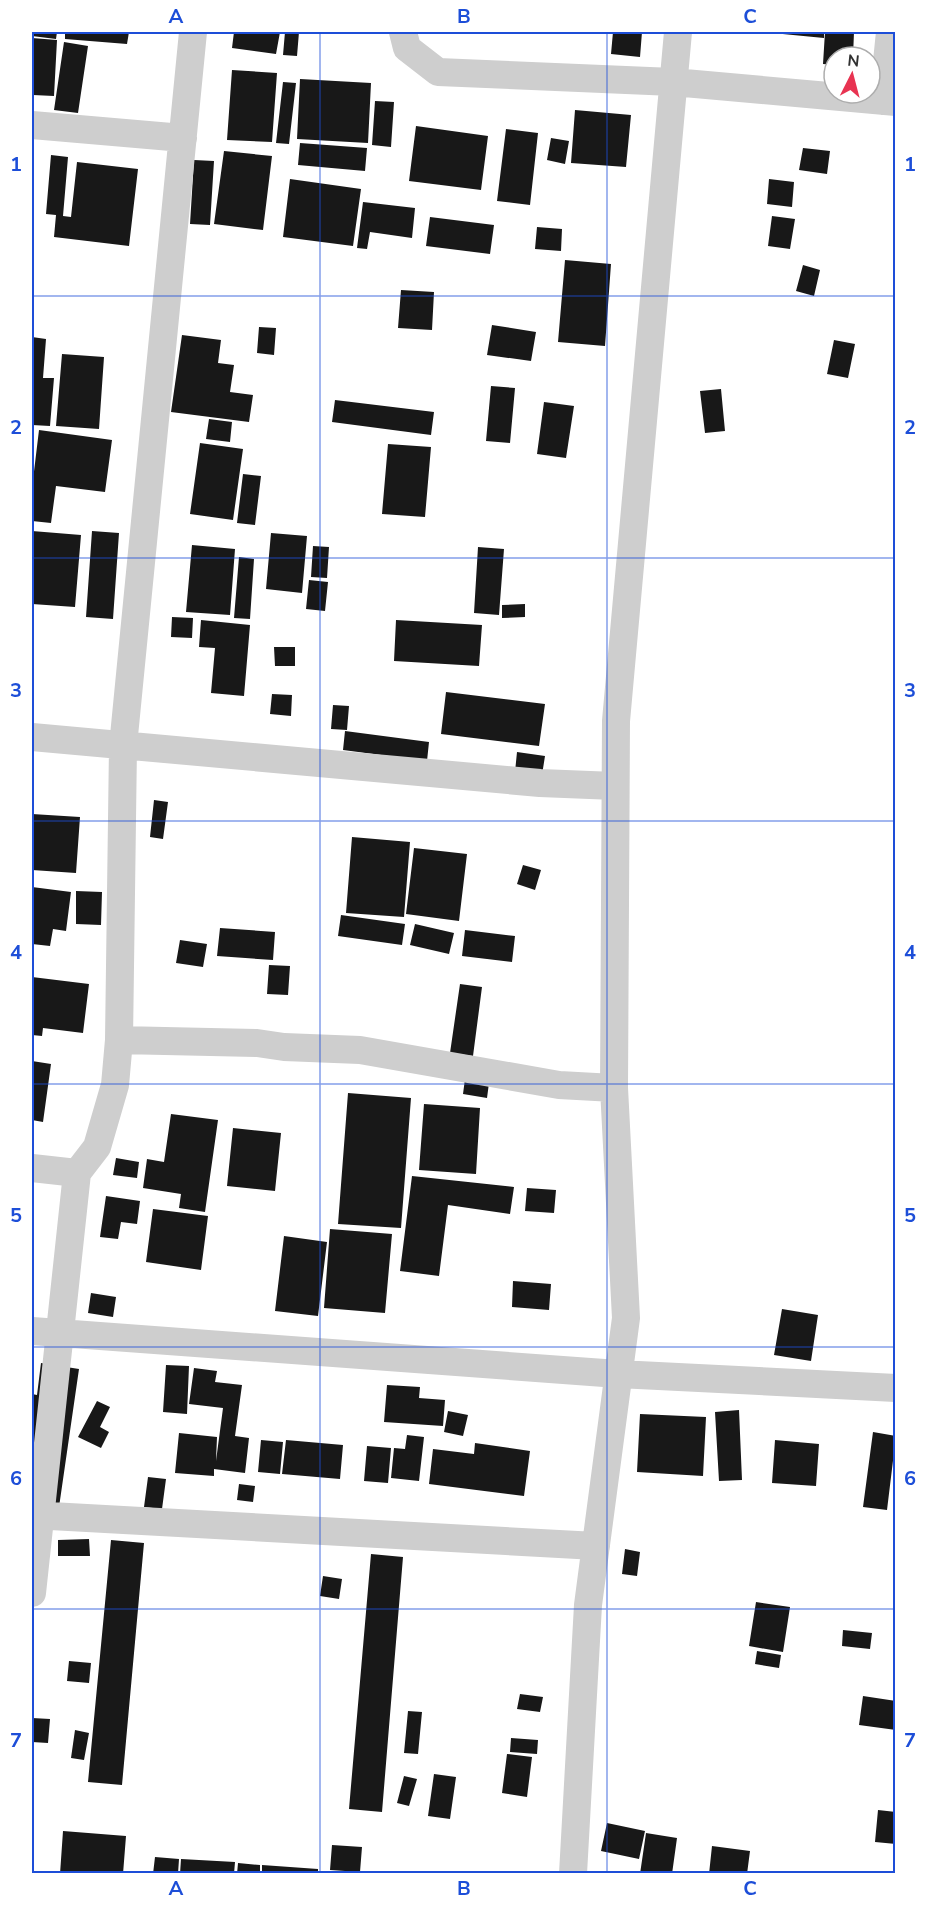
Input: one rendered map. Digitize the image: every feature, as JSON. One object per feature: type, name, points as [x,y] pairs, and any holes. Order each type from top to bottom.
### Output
[{"type":"street","points":[[32,1593],[45,1332],[77,1173],[97,1147],[115,1085],[119,1040],[123,746],[194,32]]},
{"type":"street","points":[[404,32],[407,48],[438,72],[673,82],[889,101],[890,32]]},
{"type":"street","points":[[573,1874],[588,1605],[626,1318],[614,1088],[617,709],[678,32]]},
{"type":"street","points":[[32,124],[183,138]]},
{"type":"street","points":[[32,737],[540,783],[615,786]]},
{"type":"street","points":[[119,1040],[257,1043],[284,1047],[360,1050],[560,1085],[614,1088]]},
{"type":"street","points":[[32,1168],[77,1173]]},
{"type":"street","points":[[45,1332],[618,1374],[896,1388]]},
{"type":"street","points":[[36,1515],[596,1546]]},
{"type":"building","points":[[32,32],[57,32],[56,39],[32,36]]},
{"type":"building","points":[[65,32],[129,32],[127,44],[65,39]]},
{"type":"building","points":[[234,32],[280,32],[276,54],[232,48]]},
{"type":"building","points":[[285,32],[299,32],[297,56],[283,55]]},
{"type":"building","points":[[613,32],[642,32],[640,57],[611,54]]},
{"type":"building","points":[[762,32],[824,32],[824,38]]},
{"type":"building","points":[[825,32],[854,32],[853,45],[824,45]]},
{"type":"building","points":[[32,38],[57,40],[54,96],[33,95]]},
{"type":"building","points":[[64,42],[88,46],[78,113],[54,110]]},
{"type":"building","points":[[232,70],[277,73],[272,142],[227,140]]},
{"type":"building","points":[[300,79],[371,83],[368,143],[297,139]]},
{"type":"building","points":[[283,82],[296,83],[289,144],[276,143]]},
{"type":"building","points":[[375,101],[394,102],[391,147],[372,145]]},
{"type":"building","points":[[575,110],[631,115],[626,167],[571,163]]},
{"type":"building","points":[[416,126],[488,136],[481,190],[409,181]]},
{"type":"building","points":[[506,129],[538,133],[530,205],[497,201]]},
{"type":"building","points":[[551,138],[569,141],[565,164],[547,160]]},
{"type":"building","points":[[300,143],[367,148],[365,171],[298,165]]},
{"type":"building","points":[[803,148],[830,151],[827,174],[799,170]]},
{"type":"building","points":[[224,151],[272,156],[263,230],[214,224]]},
{"type":"building","points":[[51,155],[68,157],[63,216],[71,217],[77,162],[138,169],[129,246],[54,237],[56,215],[46,214]]},
{"type":"building","points":[[194,160],[214,161],[210,225],[190,224]]},
{"type":"building","points":[[290,179],[361,189],[353,246],[283,237]]},
{"type":"building","points":[[769,179],[794,182],[792,207],[767,204]]},
{"type":"building","points":[[363,202],[415,208],[412,238],[370,232],[367,249],[357,248]]},
{"type":"building","points":[[772,216],[795,219],[790,249],[768,246]]},
{"type":"building","points":[[430,217],[494,225],[490,254],[426,246]]},
{"type":"building","points":[[537,227],[562,229],[561,251],[535,249]]},
{"type":"building","points":[[565,260],[611,264],[605,346],[558,342]]},
{"type":"building","points":[[803,265],[820,270],[814,296],[796,291]]},
{"type":"building","points":[[401,290],[434,292],[432,330],[398,328]]},
{"type":"building","points":[[492,325],[536,332],[531,361],[487,355]]},
{"type":"building","points":[[259,327],[276,328],[274,355],[257,353]]},
{"type":"building","points":[[182,335],[221,340],[218,363],[234,365],[230,392],[253,395],[249,422],[171,412]]},
{"type":"building","points":[[32,337],[46,339],[43,378],[54,378],[50,426],[32,425]]},
{"type":"building","points":[[834,340],[855,344],[848,378],[827,374]]},
{"type":"building","points":[[62,354],[104,357],[99,429],[56,426]]},
{"type":"building","points":[[491,386],[515,388],[510,443],[486,441]]},
{"type":"building","points":[[721,389],[725,431],[705,433],[700,391]]},
{"type":"building","points":[[335,400],[434,412],[431,435],[332,422]]},
{"type":"building","points":[[544,402],[574,406],[566,458],[537,454]]},
{"type":"building","points":[[209,419],[232,422],[230,442],[206,439]]},
{"type":"building","points":[[39,430],[112,440],[105,492],[56,486],[51,523],[32,521],[32,488]]},
{"type":"building","points":[[200,443],[243,449],[233,520],[190,514]]},
{"type":"building","points":[[388,444],[431,447],[425,517],[382,514]]},
{"type":"building","points":[[243,474],[261,476],[255,525],[237,523]]},
{"type":"building","points":[[32,531],[81,535],[75,607],[32,604]]},
{"type":"building","points":[[92,531],[119,533],[113,619],[86,617]]},
{"type":"building","points":[[271,533],[307,536],[302,593],[266,589]]},
{"type":"building","points":[[192,545],[235,549],[230,615],[186,612]]},
{"type":"building","points":[[313,546],[329,547],[327,578],[311,577]]},
{"type":"building","points":[[478,547],[504,549],[499,615],[474,613]]},
{"type":"building","points":[[239,557],[254,559],[250,619],[234,618]]},
{"type":"building","points":[[309,580],[328,582],[325,611],[306,609]]},
{"type":"building","points":[[525,604],[525,617],[502,618],[502,605]]},
{"type":"building","points":[[172,617],[193,618],[192,638],[171,637]]},
{"type":"building","points":[[201,620],[250,625],[244,696],[211,693],[215,648],[199,647]]},
{"type":"building","points":[[396,620],[482,625],[479,666],[394,661]]},
{"type":"building","points":[[274,647],[295,647],[295,666],[275,666]]},
{"type":"building","points":[[446,692],[545,704],[539,746],[441,734]]},
{"type":"building","points":[[272,694],[292,695],[291,716],[270,714]]},
{"type":"building","points":[[333,705],[349,706],[347,730],[331,729]]},
{"type":"building","points":[[345,731],[429,742],[427,761],[343,750]]},
{"type":"building","points":[[517,752],[545,756],[542,775],[515,772]]},
{"type":"building","points":[[154,800],[168,802],[163,839],[150,837]]},
{"type":"building","points":[[32,814],[80,817],[76,873],[32,870]]},
{"type":"building","points":[[352,837],[410,842],[404,917],[346,913]]},
{"type":"building","points":[[414,848],[467,854],[459,921],[406,914]]},
{"type":"building","points":[[523,865],[541,870],[535,890],[517,884]]},
{"type":"building","points":[[32,887],[71,892],[66,931],[53,929],[50,946],[32,944]]},
{"type":"building","points":[[76,891],[102,892],[101,925],[76,924]]},
{"type":"building","points":[[341,915],[405,924],[402,945],[338,936]]},
{"type":"building","points":[[415,924],[454,933],[449,954],[410,945]]},
{"type":"building","points":[[220,928],[275,932],[273,960],[217,956]]},
{"type":"building","points":[[465,930],[515,936],[512,962],[462,956]]},
{"type":"building","points":[[180,940],[207,944],[203,967],[176,963]]},
{"type":"building","points":[[269,965],[290,966],[288,995],[267,994]]},
{"type":"building","points":[[32,977],[89,984],[83,1033],[43,1028],[42,1036],[32,1035]]},
{"type":"building","points":[[460,984],[482,987],[473,1056],[450,1053]]},
{"type":"building","points":[[32,1061],[51,1064],[43,1122],[32,1120]]},
{"type":"building","points":[[465,1079],[489,1083],[487,1098],[463,1094]]},
{"type":"building","points":[[348,1093],[411,1098],[401,1228],[338,1224]]},
{"type":"building","points":[[424,1104],[480,1108],[476,1174],[419,1170]]},
{"type":"building","points":[[171,1114],[218,1120],[205,1212],[179,1208],[181,1194],[143,1188],[147,1159],[164,1162]]},
{"type":"building","points":[[233,1128],[281,1133],[275,1191],[227,1186]]},
{"type":"building","points":[[116,1158],[139,1162],[137,1178],[113,1175]]},
{"type":"building","points":[[412,1176],[514,1187],[510,1214],[448,1205],[439,1276],[400,1271]]},
{"type":"building","points":[[527,1188],[556,1190],[554,1213],[525,1211]]},
{"type":"building","points":[[106,1196],[140,1201],[137,1224],[121,1222],[118,1239],[100,1237]]},
{"type":"building","points":[[153,1209],[208,1216],[201,1270],[146,1262]]},
{"type":"building","points":[[330,1229],[392,1234],[385,1313],[324,1308]]},
{"type":"building","points":[[284,1236],[327,1242],[318,1316],[275,1311]]},
{"type":"building","points":[[513,1281],[551,1284],[549,1310],[512,1307]]},
{"type":"building","points":[[91,1293],[116,1297],[113,1317],[88,1313]]},
{"type":"building","points":[[782,1309],[818,1315],[811,1361],[774,1355]]},
{"type":"building","points":[[41,1363],[79,1369],[58,1514],[32,1510],[32,1394],[37,1395]]},
{"type":"building","points":[[166,1365],[189,1366],[187,1414],[163,1412]]},
{"type":"building","points":[[194,1368],[217,1371],[215,1382],[242,1385],[235,1436],[249,1438],[245,1473],[214,1469],[214,1476],[175,1473],[179,1433],[217,1437],[216,1461],[223,1408],[189,1404]]},
{"type":"building","points":[[387,1385],[420,1387],[419,1398],[445,1400],[443,1426],[384,1422]]},
{"type":"building","points":[[97,1401],[110,1407],[100,1427],[109,1432],[101,1448],[78,1437]]},
{"type":"building","points":[[739,1410],[742,1480],[719,1481],[715,1412]]},
{"type":"building","points":[[448,1411],[468,1415],[463,1436],[444,1432]]},
{"type":"building","points":[[640,1414],[706,1417],[703,1476],[637,1472]]},
{"type":"building","points":[[873,1432],[896,1436],[887,1510],[863,1507]]},
{"type":"building","points":[[407,1435],[424,1437],[419,1481],[391,1478],[394,1448],[405,1449]]},
{"type":"building","points":[[261,1440],[283,1442],[280,1474],[258,1472]]},
{"type":"building","points":[[286,1440],[343,1445],[340,1479],[282,1474]]},
{"type":"building","points":[[775,1440],[819,1444],[816,1486],[772,1483]]},
{"type":"building","points":[[475,1443],[530,1451],[524,1496],[429,1484],[433,1449],[474,1454]]},
{"type":"building","points":[[367,1446],[391,1448],[388,1483],[364,1481]]},
{"type":"building","points":[[148,1477],[166,1479],[162,1509],[144,1507]]},
{"type":"building","points":[[239,1484],[255,1486],[253,1502],[237,1500]]},
{"type":"building","points":[[89,1539],[90,1556],[58,1556],[58,1540]]},
{"type":"building","points":[[111,1540],[144,1543],[122,1785],[88,1782]]},
{"type":"building","points":[[625,1549],[640,1552],[637,1576],[622,1574]]},
{"type":"building","points":[[371,1554],[403,1557],[382,1812],[349,1809]]},
{"type":"building","points":[[323,1576],[342,1579],[339,1599],[320,1596]]},
{"type":"building","points":[[756,1602],[790,1607],[783,1652],[749,1646]]},
{"type":"building","points":[[843,1630],[872,1633],[870,1649],[842,1646]]},
{"type":"building","points":[[757,1651],[781,1655],[779,1668],[755,1664]]},
{"type":"building","points":[[69,1661],[91,1663],[89,1683],[67,1681]]},
{"type":"building","points":[[520,1694],[543,1697],[540,1712],[517,1709]]},
{"type":"building","points":[[863,1696],[896,1701],[896,1730],[859,1725]]},
{"type":"building","points":[[408,1711],[422,1712],[418,1754],[404,1753]]},
{"type":"building","points":[[32,1718],[50,1719],[48,1743],[32,1742]]},
{"type":"building","points":[[75,1730],[89,1733],[84,1760],[71,1758]]},
{"type":"building","points":[[511,1738],[538,1740],[537,1754],[510,1752]]},
{"type":"building","points":[[507,1754],[532,1757],[527,1797],[502,1793]]},
{"type":"building","points":[[434,1774],[456,1777],[450,1819],[428,1816]]},
{"type":"building","points":[[404,1776],[417,1779],[409,1806],[397,1803]]},
{"type":"building","points":[[878,1810],[896,1812],[896,1844],[875,1842]]},
{"type":"building","points":[[607,1823],[645,1831],[639,1859],[601,1851]]},
{"type":"building","points":[[63,1831],[126,1836],[123,1874],[60,1874]]},
{"type":"building","points":[[646,1833],[677,1838],[672,1874],[640,1874]]},
{"type":"building","points":[[332,1845],[362,1847],[360,1872],[330,1870]]},
{"type":"building","points":[[712,1846],[750,1851],[747,1874],[709,1874]]},
{"type":"building","points":[[155,1857],[179,1859],[178,1874],[153,1874]]},
{"type":"building","points":[[181,1859],[235,1862],[234,1874],[180,1874]]},
{"type":"building","points":[[238,1863],[260,1865],[260,1874],[237,1874]]},
{"type":"building","points":[[262,1865],[318,1869],[318,1874],[262,1874]]}]
